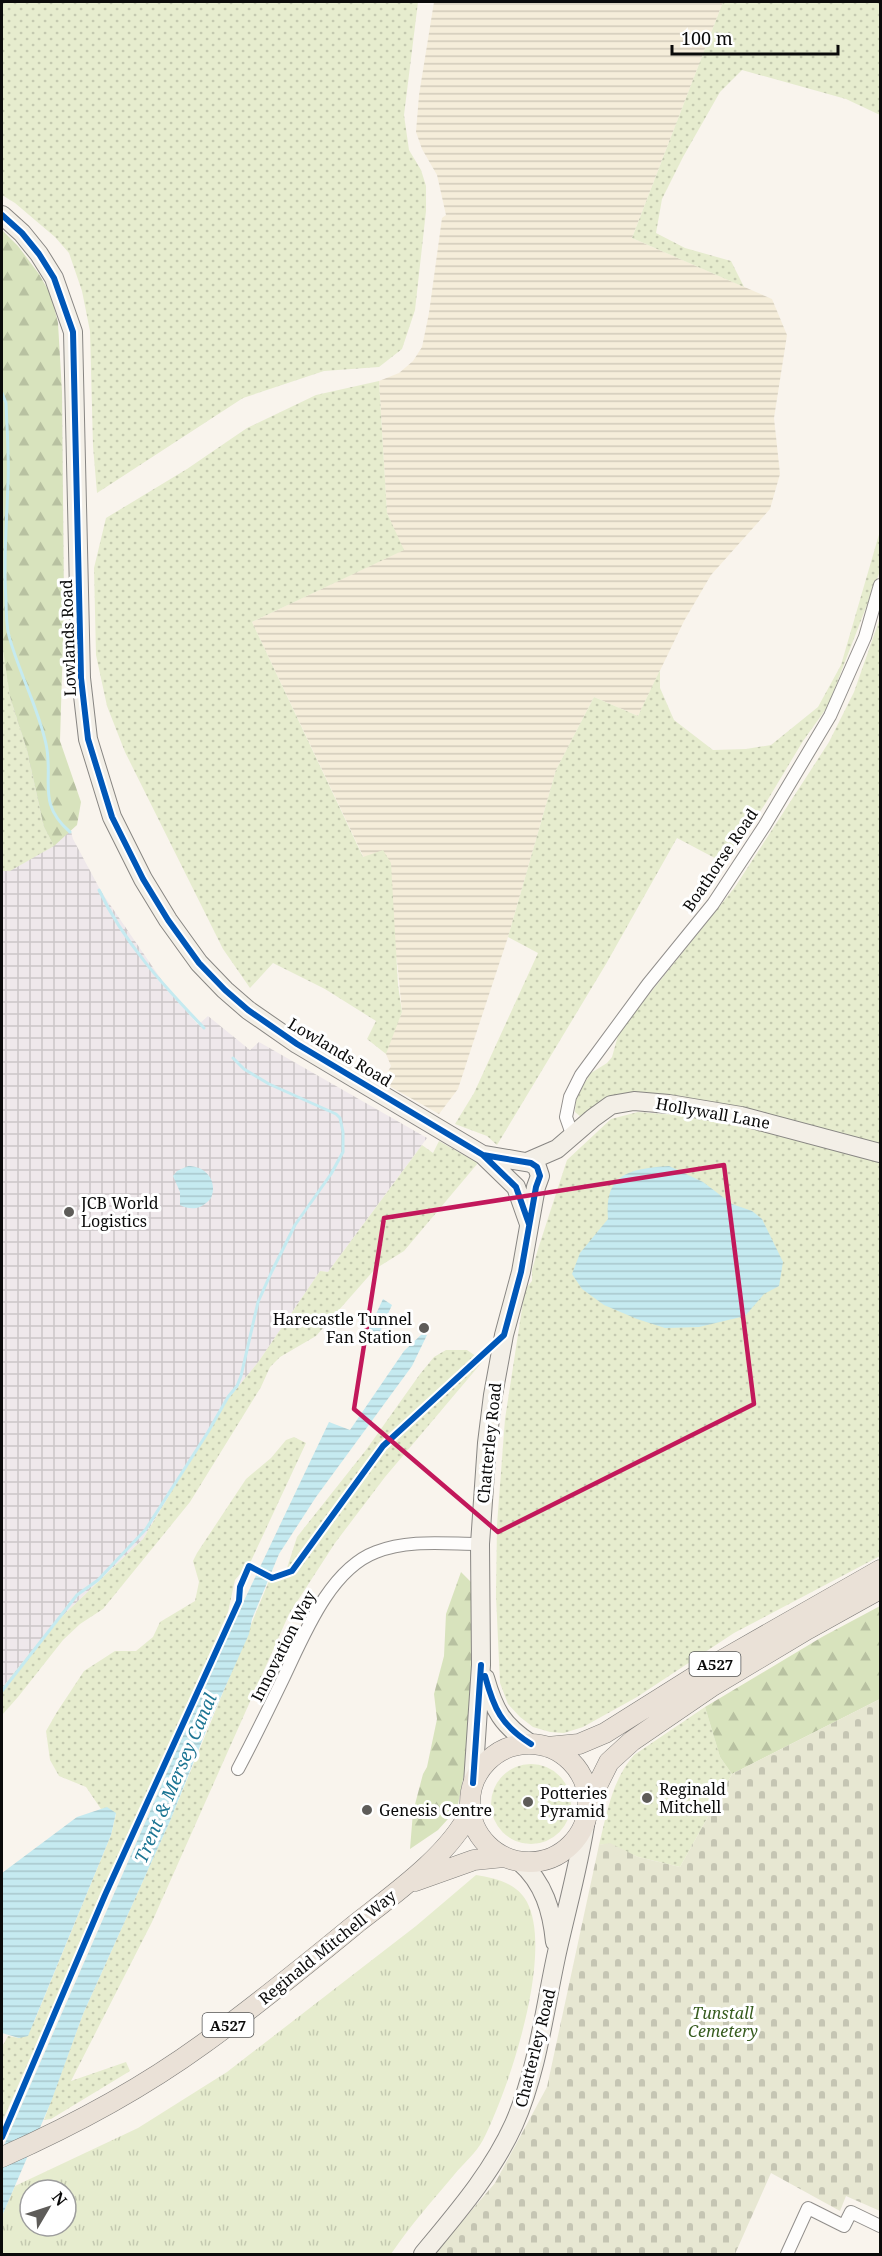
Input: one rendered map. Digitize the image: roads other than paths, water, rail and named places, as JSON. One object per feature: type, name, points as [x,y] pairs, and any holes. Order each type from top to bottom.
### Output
[{"type":"main road","name":"A527","points":[[880,1570],[710,1667],[605,1733],[579,1744],[508,1747],[498,1752],[482,1766],[470,1792],[470,1812],[479,1836],[489,1847],[512,1860],[545,1860],[563,1852],[577,1838],[609,1762],[632,1741],[721,1682],[808,1629],[880,1589]]},
{"type":"main road","points":[[539,1745],[559,1752],[574,1765],[586,1791],[587,1812]]},
{"type":"main road","name":"Reginald Mitchell Way","points":[[2,2157],[43,2139],[117,2099],[203,2044],[260,2002],[407,1884],[447,1844],[470,1812]]},
{"type":"main road","name":"Reginald Mitchell Way","points":[[407,1884],[474,1860],[512,1860]]},
{"type":"street","name":"Lowlands Road","points":[[2,214],[22,233],[54,278],[73,332],[81,678],[88,740],[112,817],[142,879],[199,963],[248,1010],[297,1044],[483,1155],[514,1185]]},
{"type":"street","name":"Boathorse Road","points":[[573,1137],[566,1117],[570,1097],[581,1075],[648,984],[713,904],[777,805],[831,716],[865,637],[880,585]]},
{"type":"street","name":"Hollywall Lane","points":[[524,1163],[557,1149],[593,1118],[611,1106],[634,1101],[669,1104],[741,1116],[880,1153]]},
{"type":"street","name":"Hollywall Lane","points":[[538,1183],[557,1149]]},
{"type":"street","name":"Lowlands Road","points":[[483,1155],[524,1163]]},
{"type":"street","points":[[524,1163],[537,1167],[538,1183],[527,1191],[514,1185],[512,1173],[524,1163]]},
{"type":"street","name":"Chatterley Road","points":[[473,1783],[481,1665],[480,1544],[492,1401],[504,1335],[521,1272],[538,1183]]},
{"type":"street","name":"Chatterley Road","points":[[514,1185],[529,1224]]},
{"type":"street","name":"Innovation Way","points":[[238,1769],[307,1630],[334,1586],[352,1566],[374,1552],[397,1545],[480,1544]]},
{"type":"street","name":"Chatterley Road","points":[[481,1665],[492,1702],[499,1716],[508,1727],[539,1745]]},
{"type":"street","name":"Chatterley Road","points":[[423,2254],[471,2194],[497,2156],[514,2124],[531,2077],[556,1956],[580,1862],[587,1812]]},
{"type":"street","name":"Chatterley Road","points":[[512,1860],[537,1880],[546,1896],[553,1920],[556,1956]]},
{"type":"street","points":[[787,2254],[808,2208],[844,2226],[851,2212],[880,2226]]},
{"type":"water","points":[[188,1166],[200,1169],[212,1180],[211,1198],[197,1208],[180,1205],[180,1192],[173,1176],[177,1171]]},
{"type":"water","points":[[669,1166],[703,1182],[732,1204],[752,1211],[762,1219],[783,1262],[779,1286],[764,1294],[745,1316],[699,1327],[665,1328],[604,1305],[582,1289],[572,1274],[580,1253],[608,1219],[610,1191],[616,1182],[632,1172]]},
{"type":"water","points":[[383,1299],[392,1305],[377,1338],[367,1333]]},
{"type":"water","name":"Trent & Mersey Canal","points":[[423,1333],[427,1335],[412,1366],[316,1497],[279,1554],[252,1619],[249,1634],[210,1721],[170,1821],[83,2014],[51,2102],[2,2216],[2,2150],[221,1649],[329,1422],[350,1430],[404,1351]]},
{"type":"water","points":[[107,1807],[116,1813],[111,1835],[28,2036],[19,2038],[2,2033],[2,1873],[77,1817]]},
{"type":"waterway","points":[[2,393],[6,403],[8,452],[5,570],[7,627],[46,744],[48,791],[53,811],[70,832]]},
{"type":"waterway","points":[[99,890],[133,946],[160,980],[204,1028]]},
{"type":"waterway","points":[[2,1691],[77,1595],[98,1580],[146,1529],[208,1432],[241,1376],[258,1302],[272,1271],[295,1225],[331,1174],[343,1152],[343,1132],[340,1118],[336,1114],[269,1084],[244,1069],[233,1058]]},
{"type":"place","name":"JCB World Logistics","points":[[69,1212]]},
{"type":"place","name":"Harecastle Tunnel Fan Station","points":[[424,1328]]},
{"type":"place","name":"Reginald Mitchell","points":[[647,1798]]},
{"type":"place","name":"Potteries Pyramid","points":[[528,1802]]},
{"type":"place","name":"Genesis Centre","points":[[367,1810]]},
{"type":"park label","name":"Tunstall Cemetery","points":[[723,2022]]}]
